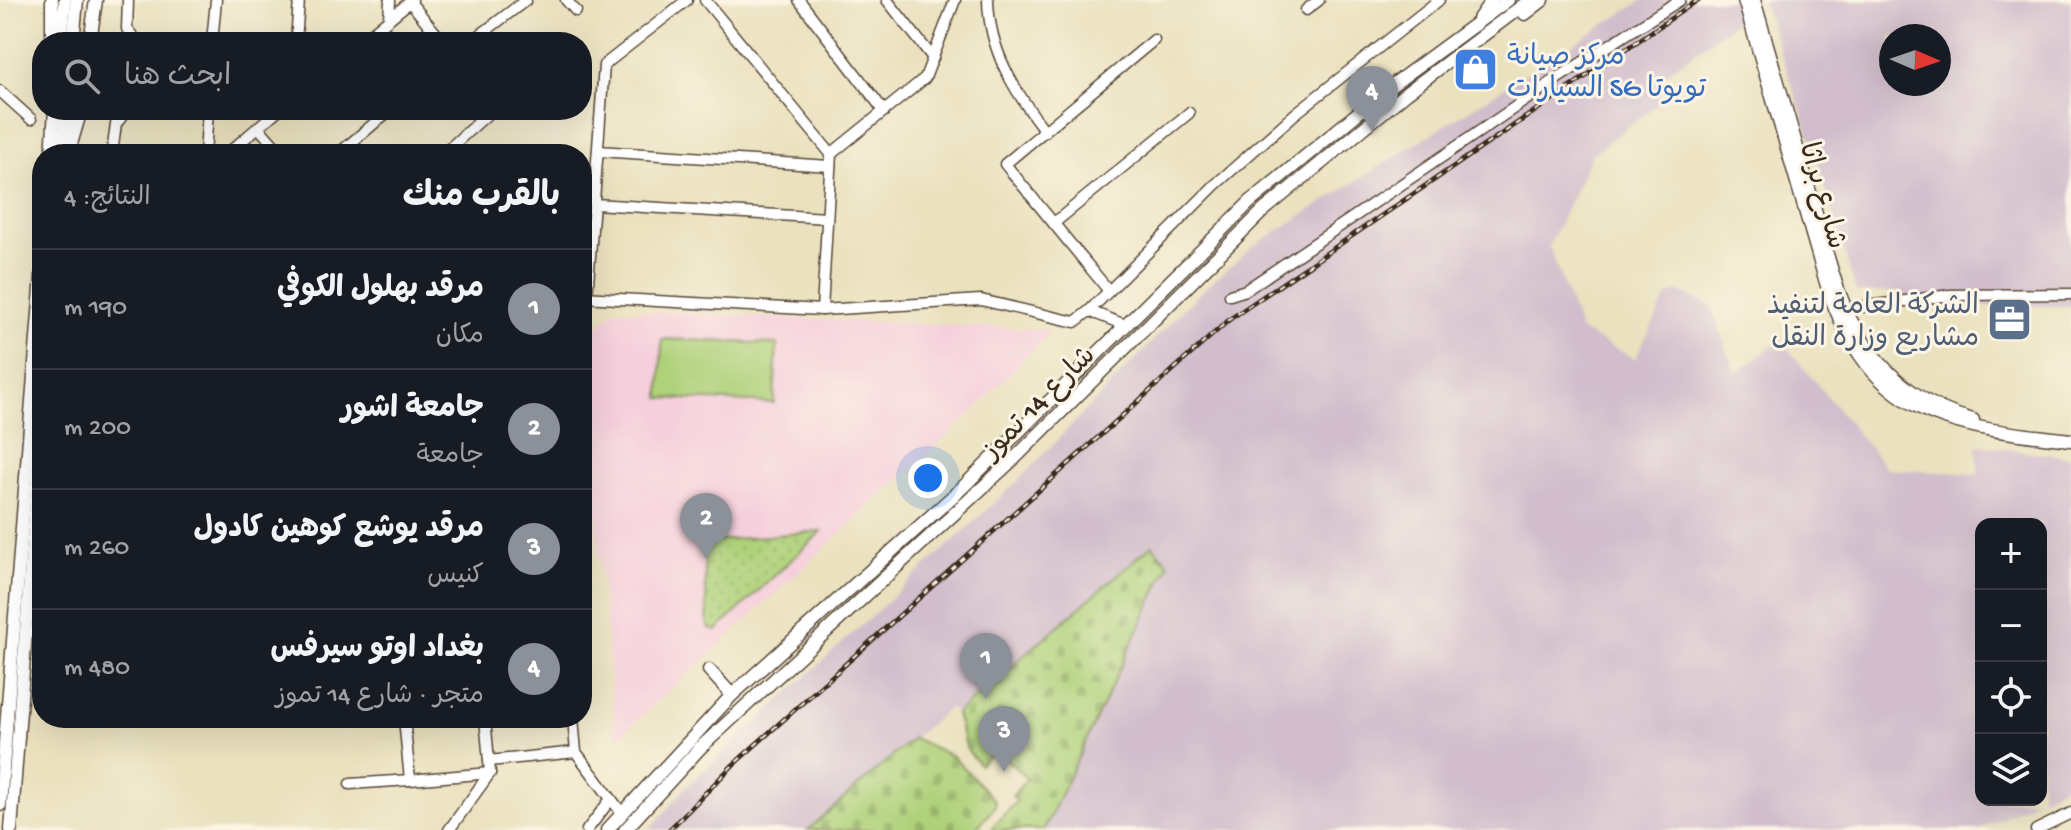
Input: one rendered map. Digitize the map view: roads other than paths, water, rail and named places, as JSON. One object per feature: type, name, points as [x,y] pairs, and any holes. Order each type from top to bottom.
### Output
[{"type":"main road","points":[[91,32],[96,0]]},
{"type":"main road","points":[[1493,12],[1508,0]]},
{"type":"main road","points":[[1493,12],[1530,0]]},
{"type":"main road","points":[[1480,30],[1502,31],[1543,0]]},
{"type":"main road","name":"شارع براثا","points":[[1744,0],[1834,306],[1863,357],[1902,397],[1932,416],[1982,430],[2071,440]]},
{"type":"main road","name":"شارع براثا","points":[[1754,0],[1846,309],[1878,360],[1926,402],[1983,423],[2071,432]]},
{"type":"main road","points":[[55,32],[64,3]]},
{"type":"main road","points":[[62,32],[64,3]]},
{"type":"main road","points":[[64,3],[71,32]]},
{"type":"main road","name":"شارع 14 تموز","points":[[625,830],[700,748],[1009,464],[1263,211],[1480,30],[1493,12]]},
{"type":"main road","name":"شارع 14 تموز","points":[[607,830],[732,695],[962,488],[1279,176],[1480,30],[1493,12]]},
{"type":"main road","points":[[53,144],[54,120]]},
{"type":"main road","points":[[66,144],[67,120]]},
{"type":"main road","points":[[69,144],[78,120]]},
{"type":"main road","points":[[0,805],[32,401]]},
{"type":"main road","points":[[11,830],[32,552]]},
{"type":"main road","points":[[709,670],[732,695]]},
{"type":"street","points":[[128,0],[127,29],[131,32]]},
{"type":"street","points":[[213,32],[216,0]]},
{"type":"street","points":[[297,32],[299,0]]},
{"type":"street","points":[[389,19],[390,0]]},
{"type":"street","points":[[484,32],[526,0]]},
{"type":"street","points":[[566,0],[576,11]]},
{"type":"street","points":[[592,225],[604,65],[687,0]]},
{"type":"street","points":[[705,0],[830,160],[822,310]]},
{"type":"street","points":[[799,0],[884,111]]},
{"type":"street","points":[[887,0],[933,58]]},
{"type":"street","points":[[598,151],[830,160],[925,78],[955,0]]},
{"type":"street","points":[[988,0],[997,54],[1015,91],[1045,131]]},
{"type":"street","points":[[1306,10],[1319,0]]},
{"type":"street","points":[[592,297],[822,310],[973,300],[1075,322],[1173,223],[1261,144],[1439,0]]},
{"type":"street","points":[[1230,295],[1246,290],[1557,78],[1680,0]]},
{"type":"street","points":[[373,32],[411,1],[435,32]]},
{"type":"street","points":[[1109,291],[1005,164],[1154,40]]},
{"type":"street","points":[[0,91],[31,119]]},
{"type":"street","points":[[1054,223],[1189,113]]},
{"type":"street","points":[[113,144],[119,120]]},
{"type":"street","points":[[206,144],[207,120]]},
{"type":"street","points":[[238,144],[266,120]]},
{"type":"street","points":[[350,144],[378,120]]},
{"type":"street","points":[[454,144],[481,120]]},
{"type":"street","points":[[258,127],[273,144]]},
{"type":"street","points":[[594,204],[827,218]]},
{"type":"street","points":[[1846,309],[1950,295],[2071,294]]},
{"type":"street","points":[[1089,311],[1125,325]]},
{"type":"street","points":[[405,728],[410,780]]},
{"type":"street","points":[[449,830],[489,767],[486,728]]},
{"type":"street","points":[[574,728],[576,752],[621,812]]},
{"type":"street","points":[[350,784],[410,780],[576,752]]},
{"type":"street","points":[[587,830],[611,799]]},
{"type":"street","points":[[2036,830],[2071,813]]},
{"type":"railway","points":[[669,830],[733,765],[1230,319],[1698,0]]},
{"type":"place","name":"مركز صيانة السيارات SG تويوتا","points":[[1476,70]]},
{"type":"place","name":"بغداد اوتو سيرفس","points":[[1372,132]]},
{"type":"place","name":"الشركة العامة لتنفيذ مشاريع وزارة النقل","points":[[2010,319]]},
{"type":"place","name":"جامعة اشور","points":[[706,559]]},
{"type":"place","name":"مرقد بهلول الكوفي","points":[[986,699]]},
{"type":"place","name":"مرقد يوشع كوهين كادول","points":[[1004,772]]}]
